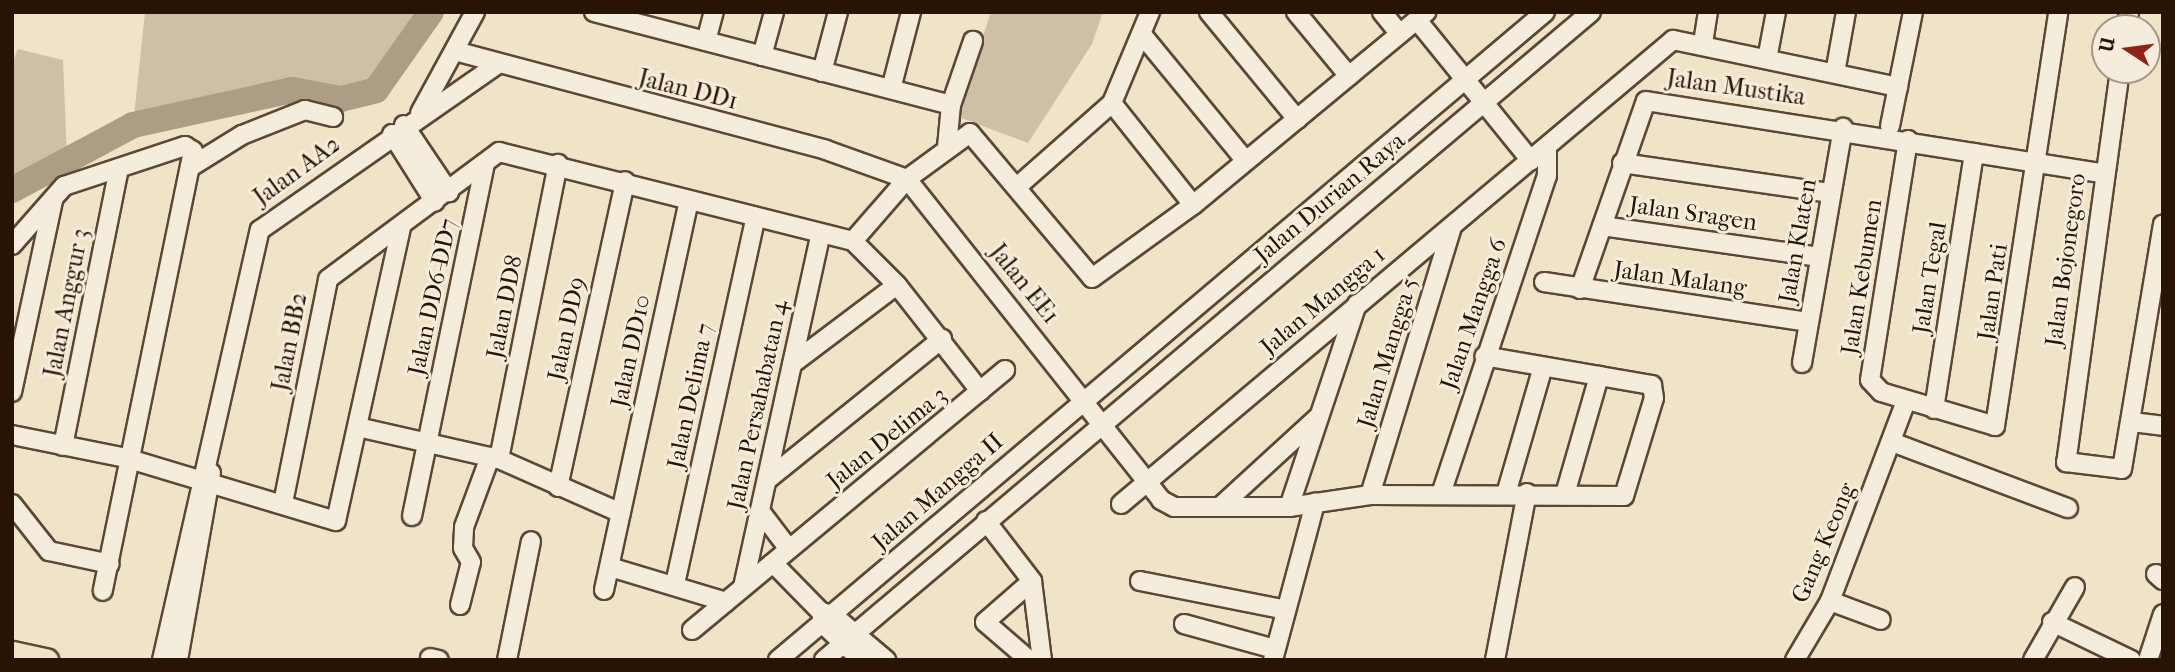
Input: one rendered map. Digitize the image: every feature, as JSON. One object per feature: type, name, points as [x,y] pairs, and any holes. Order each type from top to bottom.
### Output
[{"type":"main road","points":[[12,653],[46,660]]},
{"type":"street","points":[[442,197],[405,125],[456,51],[475,12]]},
{"type":"street","points":[[594,12],[650,19],[706,41],[951,105]]},
{"type":"street","points":[[706,41],[714,12]]},
{"type":"street","points":[[762,56],[774,12]]},
{"type":"street","points":[[822,72],[838,12]]},
{"type":"street","points":[[891,89],[911,12]]},
{"type":"street","points":[[1018,186],[1112,103],[1144,37],[1150,12]]},
{"type":"street","points":[[1209,12],[1297,119]]},
{"type":"street","points":[[1296,12],[1349,76]]},
{"type":"street","points":[[1382,12],[1400,34]]},
{"type":"street","name":"Jalan Durian Raya","points":[[1084,398],[1545,12]]},
{"type":"street","name":"Jalan Durian Raya","points":[[1101,422],[1591,12]]},
{"type":"street","points":[[1703,43],[1708,12]]},
{"type":"street","points":[[1767,59],[1776,12]]},
{"type":"street","points":[[1835,73],[1846,12]]},
{"type":"street","points":[[1890,126],[1913,12]]},
{"type":"street","name":"Jalan Pati","points":[[1934,410],[1995,426],[2058,12]]},
{"type":"street","points":[[853,241],[907,179],[964,132],[975,136],[1092,278],[1193,205],[1421,16],[1531,161]]},
{"type":"street","points":[[1144,37],[1245,160]]},
{"type":"street","name":"Jalan Mangga 1","points":[[1121,504],[1150,483],[1358,303],[1547,148],[1673,40],[1703,43],[1898,87]]},
{"type":"street","points":[[947,147],[951,105],[974,41]]},
{"type":"street","name":"Jalan DD1","points":[[456,51],[495,66],[826,150],[907,179]]},
{"type":"street","name":"Jalan AA2","points":[[208,476],[260,230],[405,125],[495,66]]},
{"type":"street","name":"Jalan Bojonegoro","points":[[2118,84],[2063,458],[2117,471],[2132,422]]},
{"type":"street","name":"Jalan Mustika","points":[[1622,163],[1646,101],[1843,128]]},
{"type":"street","points":[[1112,103],[1193,205]]},
{"type":"street","points":[[192,166],[242,135],[304,110],[333,117]]},
{"type":"street","points":[[1843,128],[1973,153],[2103,173]]},
{"type":"street","name":"Jalan Klaten","points":[[1802,363],[1843,128]]},
{"type":"street","name":"Jalan Kebumen","points":[[1903,410],[1870,380],[1908,140]]},
{"type":"street","points":[[12,245],[64,186],[185,146],[193,151],[192,166],[126,458],[110,565],[103,591]]},
{"type":"street","name":"Jalan Mangga 6","points":[[1441,494],[1484,356],[1546,176],[1547,148]]},
{"type":"street","name":"Jalan BB2","points":[[283,503],[328,279],[340,264],[401,229],[507,150],[756,218],[853,241]]},
{"type":"street","name":"Jalan Tegal","points":[[1934,410],[1973,153]]},
{"type":"street","points":[[1580,289],[1622,163],[1831,193]]},
{"type":"street","name":"Jalan DD6-DD7","points":[[412,516],[485,164]]},
{"type":"street","name":"Jalan DD8","points":[[460,605],[471,562],[463,548],[464,527],[495,458],[558,164]]},
{"type":"street","name":"Jalan Anggur 3","points":[[63,446],[119,169]]},
{"type":"street","name":"Jalan EE1","points":[[907,179],[1150,483],[1174,507],[1289,507],[1370,495],[1527,493],[1623,496],[1654,398],[1652,385],[1599,376]]},
{"type":"street","name":"Jalan DD9","points":[[558,487],[625,181]]},
{"type":"street","points":[[12,392],[54,196]]},
{"type":"street","name":"Jalan DD10","points":[[604,590],[689,200]]},
{"type":"street","name":"Jalan Delima 7","points":[[675,584],[756,218]]},
{"type":"street","points":[[2163,224],[2132,422],[2163,426]]},
{"type":"street","name":"Jalan Mangga 5","points":[[1370,495],[1452,226]]},
{"type":"street","name":"Jalan Sragen","points":[[1602,226],[1820,257]]},
{"type":"street","points":[[12,435],[208,476],[283,503],[341,518],[362,428],[401,229]]},
{"type":"street","name":"Jalan Persahabatan 4","points":[[743,587],[821,233]]},
{"type":"street","name":"Jalan Delima 3","points":[[692,630],[979,391],[942,339],[897,285],[853,241]]},
{"type":"street","name":"Jalan Malang","points":[[1544,282],[1809,322]]},
{"type":"street","points":[[792,364],[897,285]]},
{"type":"street","points":[[1289,507],[1358,303]]},
{"type":"street","points":[[767,480],[942,339]]},
{"type":"street","points":[[1484,356],[1599,376],[1564,494]]},
{"type":"street","points":[[1506,494],[1543,367]]},
{"type":"street","points":[[979,391],[1005,370]]},
{"type":"street","name":"Jalan Mangga II","points":[[778,660],[1084,398]]},
{"type":"street","points":[[1903,410],[1934,410]]},
{"type":"street","name":"Gang Keong","points":[[1795,660],[1830,601],[1903,410]]},
{"type":"street","points":[[1221,506],[1320,415]]},
{"type":"street","points":[[824,660],[1101,422]]},
{"type":"street","points":[[362,428],[428,440],[495,458],[621,513]]},
{"type":"street","points":[[1892,442],[2068,508]]},
{"type":"street","points":[[162,660],[208,476]]},
{"type":"street","points":[[178,660],[208,476]]},
{"type":"street","points":[[1495,660],[1527,493]]},
{"type":"street","points":[[12,503],[49,551],[110,565]]},
{"type":"street","points":[[1184,624],[1274,655],[1315,503]]},
{"type":"street","points":[[760,512],[789,549]]},
{"type":"street","points":[[986,521],[1032,581],[1042,660]]},
{"type":"street","points":[[507,660],[531,541]]},
{"type":"street","points":[[773,563],[847,639],[861,660]]},
{"type":"street","points":[[610,566],[726,602]]},
{"type":"street","points":[[1029,660],[985,622],[1032,581]]},
{"type":"street","points":[[1140,581],[1286,610]]},
{"type":"street","points":[[2032,660],[2075,587]]},
{"type":"street","points":[[1830,601],[1881,620]]},
{"type":"street","points":[[2148,660],[2163,614]]},
{"type":"street","points":[[2052,622],[2131,660]]},
{"type":"street","points":[[847,639],[886,660]]},
{"type":"shaded area","points":[[145,12],[430,12],[376,90],[341,99],[292,90],[133,125]]},
{"type":"shaded area","points":[[991,12],[1103,12],[1092,44],[1028,143],[956,116]]},
{"type":"shaded area","points":[[18,49],[63,60],[67,158],[17,183],[12,177],[12,63]]},
{"type":"waterway","points":[[12,190],[133,125],[292,90],[341,99],[376,90],[431,12]]}]
